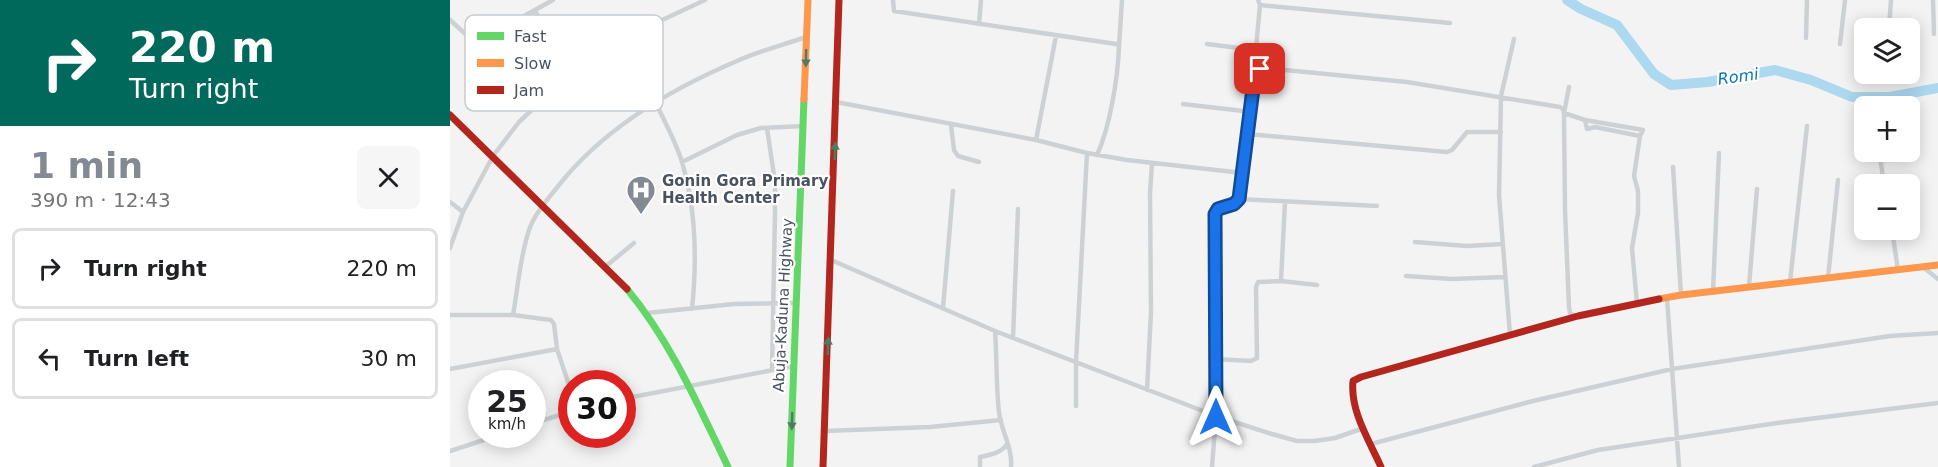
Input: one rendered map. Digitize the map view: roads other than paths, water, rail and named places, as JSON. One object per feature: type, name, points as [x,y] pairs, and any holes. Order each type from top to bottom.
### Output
[{"type":"main road","name":"Abuja-Kaduna Highway","points":[[790,467],[808,0]]},
{"type":"main road","points":[[823,467],[839,0]]},
{"type":"main road","points":[[450,115],[604,267],[647,313],[689,387],[728,467]]},
{"type":"main road","points":[[1381,467],[1354,403],[1351,388],[1353,381],[1361,377],[1578,316],[1681,295],[1938,265]]},
{"type":"street","points":[[526,15],[553,0]]},
{"type":"street","points":[[663,20],[705,0]]},
{"type":"street","points":[[893,0],[892,9],[894,10],[1119,46]]},
{"type":"street","points":[[979,24],[981,0]]},
{"type":"street","points":[[1097,155],[1104,139],[1119,46],[1122,0]]},
{"type":"street","points":[[1806,38],[1807,0]]},
{"type":"street","points":[[1840,44],[1845,0]]},
{"type":"street","points":[[1890,18],[1891,0]]},
{"type":"street","points":[[1933,0],[1934,34]]},
{"type":"street","points":[[1212,467],[1216,417],[1215,214],[1218,209],[1234,204],[1239,199],[1257,70],[1259,2],[1450,23]]},
{"type":"street","points":[[535,10],[537,15]]},
{"type":"street","points":[[450,20],[465,34]]},
{"type":"street","points":[[1036,140],[1056,36]]},
{"type":"street","points":[[663,99],[740,60],[806,37]]},
{"type":"street","points":[[1510,335],[1499,195],[1502,96],[1514,39]]},
{"type":"street","points":[[1207,44],[1256,50]]},
{"type":"street","points":[[1257,70],[1407,82],[1502,96],[1560,107],[1564,113],[1585,120],[1587,129],[1595,128],[1640,136],[1634,176],[1638,191],[1638,213],[1632,248],[1637,304]]},
{"type":"street","points":[[1569,87],[1564,113],[1565,210],[1569,307],[1570,313],[1578,316]]},
{"type":"street","points":[[836,102],[1036,140],[1097,155],[1243,173]]},
{"type":"street","points":[[1183,104],[1252,112]]},
{"type":"street","points":[[450,248],[463,212],[493,156],[519,122],[531,111]]},
{"type":"street","points":[[513,315],[530,229],[542,207],[567,175],[600,141],[642,111]]},
{"type":"street","points":[[660,111],[682,162],[690,202],[696,277],[692,309]]},
{"type":"street","points":[[951,125],[954,150],[958,156],[980,162]]},
{"type":"street","points":[[682,162],[737,135],[767,128],[804,126]]},
{"type":"street","points":[[1790,282],[1807,126]]},
{"type":"street","points":[[767,128],[775,182],[772,370]]},
{"type":"street","points":[[1248,134],[1447,152],[1452,150],[1467,132],[1501,132]]},
{"type":"street","points":[[1076,406],[1076,362],[1087,153]]},
{"type":"street","points":[[1713,291],[1719,153]]},
{"type":"street","points":[[1147,390],[1151,312],[1152,163]]},
{"type":"street","points":[[1673,167],[1681,295]]},
{"type":"street","points":[[1828,278],[1838,180]]},
{"type":"street","points":[[1749,286],[1757,189]]},
{"type":"street","points":[[943,308],[953,191]]},
{"type":"street","points":[[1239,199],[1377,206]]},
{"type":"street","points":[[450,202],[463,212]]},
{"type":"street","points":[[1281,281],[1285,202]]},
{"type":"street","points":[[1013,338],[1018,208]]},
{"type":"street","points":[[1894,240],[1898,270]]},
{"type":"street","points":[[1415,242],[1467,246],[1503,244]]},
{"type":"street","points":[[604,267],[634,243]]},
{"type":"street","points":[[831,260],[995,331],[1216,417],[1297,441],[1335,438],[1364,428]]},
{"type":"street","points":[[1923,267],[1938,279]]},
{"type":"street","points":[[1406,276],[1452,279],[1505,277]]},
{"type":"street","points":[[1216,359],[1251,360],[1257,358],[1258,282],[1281,281],[1317,285]]},
{"type":"street","points":[[1667,298],[1679,467]]},
{"type":"street","points":[[647,313],[734,304],[797,303]]},
{"type":"street","points":[[450,315],[513,315],[551,320],[555,324],[557,349],[564,370]]},
{"type":"street","points":[[995,331],[999,414],[1006,444],[1011,452],[1011,467]]},
{"type":"street","points":[[1371,444],[1533,401],[1672,369],[1880,338],[1938,333]]},
{"type":"street","points":[[450,369],[557,349]]},
{"type":"street","points":[[636,396],[794,366]]},
{"type":"street","points":[[1534,467],[1598,450],[1677,440],[1777,423],[1938,403]]},
{"type":"street","points":[[825,431],[930,427],[1001,420]]},
{"type":"street","points":[[980,467],[980,457],[999,452],[1006,444]]},
{"type":"street","points":[[450,452],[468,446]]},
{"type":"waterway","name":"Romi","points":[[1567,0],[1617,25],[1654,74],[1671,85],[1708,82],[1775,70],[1811,80],[1852,97],[1890,97],[1938,88]]},
{"type":"place","name":"Gonin Gora Primary Health Center","points":[[641,216]]}]
